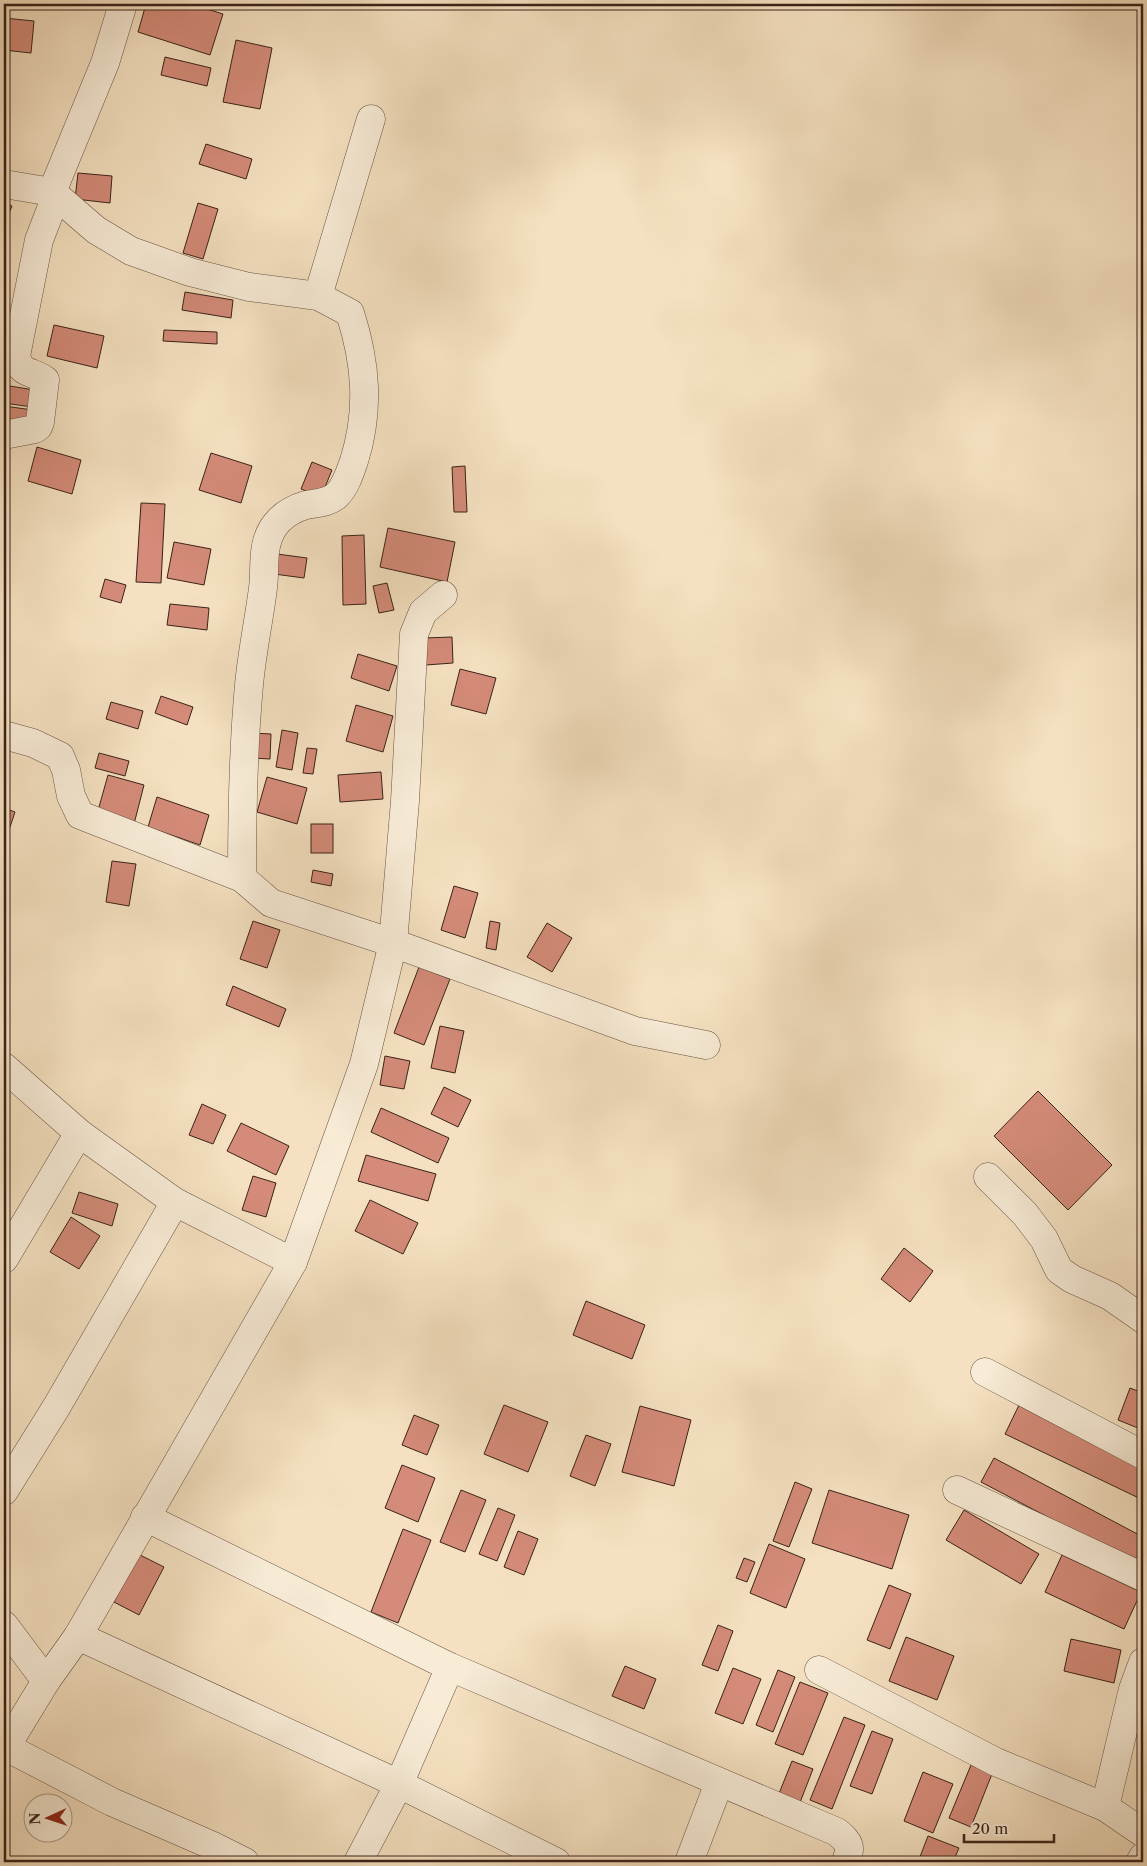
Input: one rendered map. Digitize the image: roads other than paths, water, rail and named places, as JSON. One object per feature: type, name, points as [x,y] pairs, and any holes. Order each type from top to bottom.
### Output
[{"type":"street","points":[[4,435],[35,429],[40,422],[45,380],[20,367],[16,356],[39,240],[54,194],[105,63],[123,4]]},
{"type":"street","points":[[318,296],[371,119]]},
{"type":"street","points":[[4,184],[54,194],[96,230],[131,250],[190,272],[248,287],[318,296],[350,313],[357,335],[363,369],[365,410],[359,445],[348,479],[337,495],[321,503],[306,505],[290,512],[276,522],[266,546],[264,581],[249,684],[242,809],[242,878]]},
{"type":"street","points":[[245,1862],[211,1845],[112,1802],[5,1748],[46,1681],[78,1636],[293,1262],[364,1064],[393,943],[405,801],[414,634],[424,612],[443,595]]},
{"type":"street","points":[[4,735],[33,743],[60,756],[66,770],[71,796],[80,815],[242,878],[271,903],[393,943],[634,1031],[706,1045]]},
{"type":"street","points":[[4,1067],[79,1133],[175,1202],[293,1262]]},
{"type":"street","points":[[4,1259],[79,1133]]},
{"type":"street","points":[[988,1177],[1025,1214],[1044,1239],[1059,1270],[1072,1279],[1110,1296],[1143,1319]]},
{"type":"street","points":[[4,1492],[57,1406],[175,1202]]},
{"type":"street","points":[[985,1372],[1143,1455]]},
{"type":"street","points":[[957,1490],[1143,1577]]},
{"type":"street","points":[[145,1518],[450,1667],[720,1784],[837,1832],[847,1841],[850,1849],[846,1862]]},
{"type":"street","points":[[4,1625],[46,1681]]},
{"type":"street","points":[[78,1636],[399,1784],[556,1862]]},
{"type":"street","points":[[1105,1807],[1138,1691],[1143,1662]]},
{"type":"street","points":[[358,1862],[399,1784],[450,1667]]},
{"type":"street","points":[[820,1670],[996,1762],[1105,1807],[1143,1833]]},
{"type":"street","points":[[689,1862],[720,1784]]},
{"type":"street","points":[[1140,1862],[1143,1857]]}]
